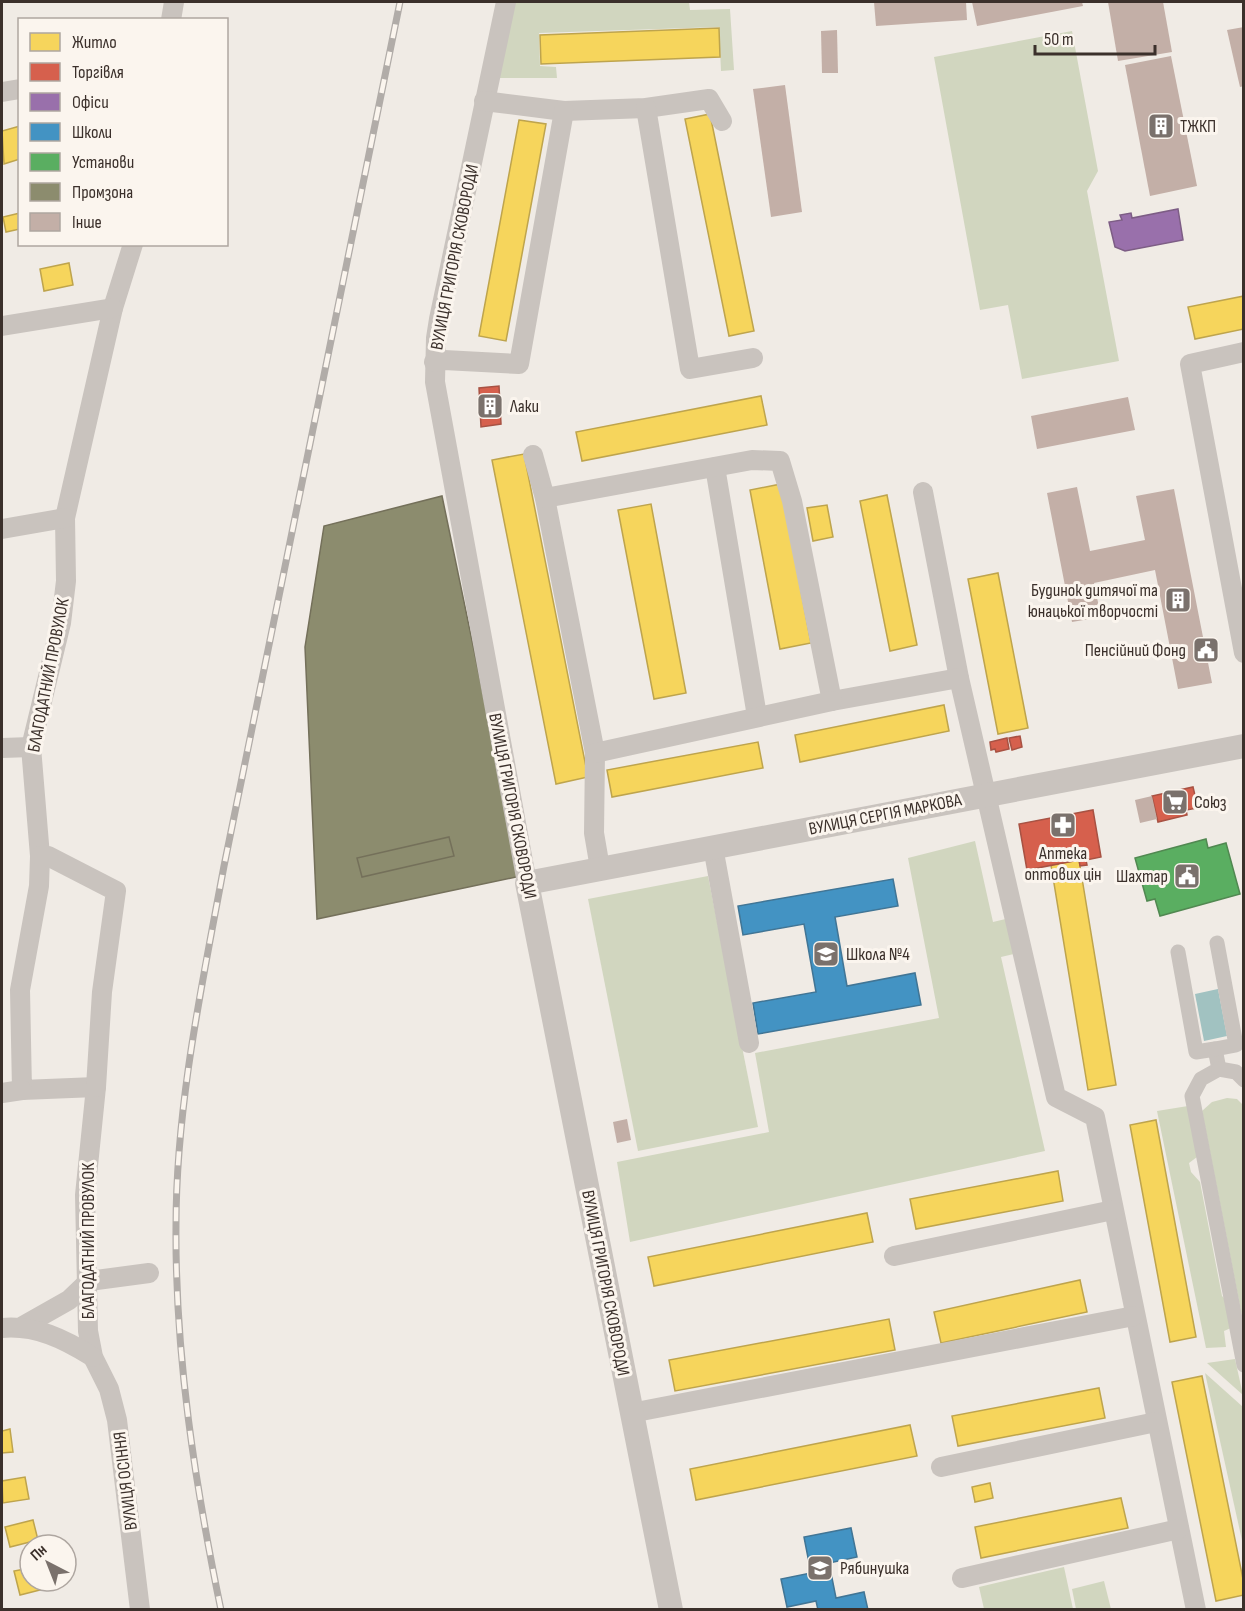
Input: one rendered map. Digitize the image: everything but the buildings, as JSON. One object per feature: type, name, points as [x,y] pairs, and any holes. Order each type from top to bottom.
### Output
[{"type":"street","points":[[171,18],[174,2]]},
{"type":"street","name":"ВУЛИЦЯ ГРИГОРІЯ СКОВОРОДИ","points":[[506,2],[437,329],[434,362],[441,421],[527,883],[671,1610]]},
{"type":"street","points":[[2,92],[18,89]]},
{"type":"street","points":[[484,101],[564,111],[646,108],[709,99],[722,121]]},
{"type":"street","points":[[646,108],[690,369],[753,358]]},
{"type":"street","points":[[434,362],[444,360],[519,364],[564,111]]},
{"type":"street","name":"БЛАГОДАТНИЙ ПРОВУЛОК","points":[[22,1090],[20,990],[39,886],[40,856],[31,747],[61,623],[66,581],[65,518],[113,308],[132,246]]},
{"type":"street","points":[[2,326],[113,308]]},
{"type":"street","points":[[1244,352],[1190,364],[1244,653]]},
{"type":"street","points":[[533,455],[545,498],[595,753],[594,833],[600,868]]},
{"type":"street","points":[[545,498],[752,460],[780,461],[792,501],[832,701]]},
{"type":"street","points":[[715,467],[757,716]]},
{"type":"street","points":[[923,492],[959,678],[1056,1097],[1095,1117],[1196,1610]]},
{"type":"street","points":[[2,529],[65,518]]},
{"type":"street","points":[[595,753],[757,716],[959,678]]},
{"type":"street","name":"ВУЛИЦЯ СЕРГІЯ МАРКОВА","points":[[527,883],[1244,746]]},
{"type":"street","points":[[2,748],[31,747]]},
{"type":"street","points":[[713,847],[749,1043]]},
{"type":"street","name":"БЛАГОДАТНИЙ ПРОВУЛОК","points":[[40,856],[48,855],[116,891],[102,992],[96,1087],[85,1196],[89,1281],[88,1331],[93,1357]]},
{"type":"street","points":[[1178,952],[1196,1052],[1236,1045],[1217,943]]},
{"type":"street","points":[[1215,1049],[1218,1069]]},
{"type":"street","points":[[1244,1080],[1236,1072],[1218,1069],[1201,1079],[1192,1096],[1244,1365]]},
{"type":"street","points":[[2,1093],[96,1087]]},
{"type":"street","points":[[894,1256],[1113,1210]]},
{"type":"street","points":[[2,1328],[23,1326],[54,1310],[89,1281],[149,1273]]},
{"type":"street","points":[[632,1413],[1134,1316]]},
{"type":"street","points":[[23,1326],[50,1334],[93,1357]]},
{"type":"street","name":"ВУЛИЦЯ ОСІННЯ","points":[[93,1357],[109,1389],[117,1420],[140,1610]]},
{"type":"street","points":[[941,1467],[1156,1422]]},
{"type":"street","points":[[962,1578],[1179,1529]]},
{"type":"green space","points":[[514,2],[689,2],[690,10],[730,9],[734,70],[721,71],[719,27],[539,33],[540,66],[556,67],[557,78],[497,78]]},
{"type":"green space","points":[[1072,31],[1098,171],[1087,191],[1119,361],[1022,379],[1008,305],[980,310],[934,57]]},
{"type":"green space","points":[[975,841],[993,922],[1014,917],[1022,952],[1001,957],[1045,1151],[630,1242],[617,1162],[769,1132],[755,1053],[939,1018],[908,858]]},
{"type":"green space","points":[[708,876],[758,1127],[638,1151],[588,899]]},
{"type":"green space","points":[[1227,1098],[1237,1099],[1243,1105],[1244,1327],[1202,1111],[1212,1102]]},
{"type":"green space","points":[[1188,1106],[1197,1157],[1189,1163],[1191,1172],[1200,1182],[1222,1296],[1227,1301],[1231,1328],[1224,1331],[1226,1347],[1206,1348],[1157,1111]]},
{"type":"green space","points":[[1235,1359],[1243,1395],[1207,1363]]},
{"type":"green space","points":[[1205,1373],[1243,1407],[1243,1545]]},
{"type":"green space","points":[[1064,1567],[1073,1609],[984,1609],[979,1587]]},
{"type":"green space","points":[[1104,1581],[1111,1609],[1076,1609],[1072,1589]]},
{"type":"water","points":[[1218,989],[1227,1036],[1204,1041],[1195,994]]},
{"type":"railway","points":[[221,1610],[195,1467],[179,1323],[177,1181],[185,1090],[224,866],[400,2]]},
{"type":"place","name":"ТЖКП","points":[[1161,126]]},
{"type":"place","name":"Лаки","points":[[490,406]]},
{"type":"place","name":"Будинок дитячої та юнацької творчості","points":[[1178,600]]},
{"type":"place","name":"Пенсійний Фонд","points":[[1206,650]]},
{"type":"place","name":"Союз","points":[[1175,802]]},
{"type":"place","name":"Аптека оптових цін","points":[[1063,825]]},
{"type":"place","name":"Шахтар","points":[[1187,876]]},
{"type":"place","name":"Школа №4","points":[[826,954]]},
{"type":"place","name":"Рябинушка","points":[[820,1568]]}]
